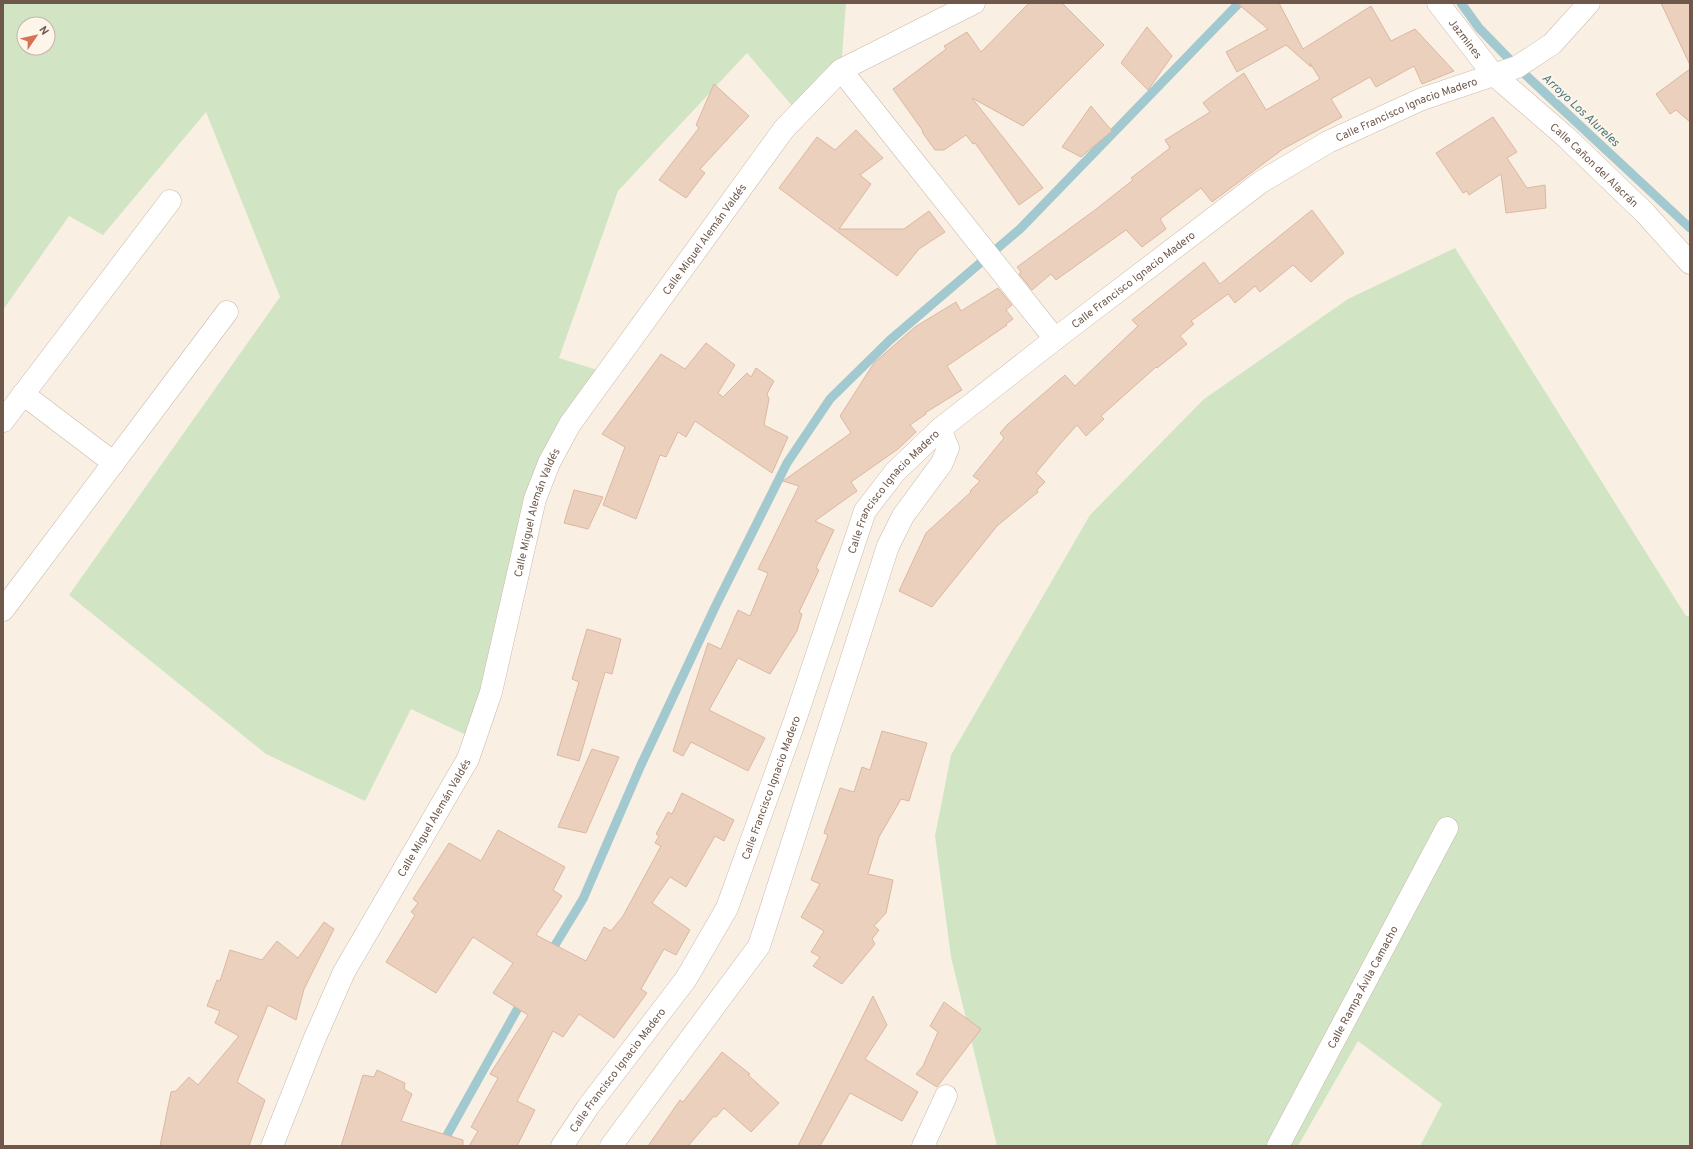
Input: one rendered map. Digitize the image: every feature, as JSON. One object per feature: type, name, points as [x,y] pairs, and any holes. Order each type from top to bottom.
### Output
[{"type":"street","name":"Calle Miguel Alemán Valdés","points":[[272,1146],[314,1040],[344,972],[468,759],[491,692],[535,498],[548,463],[570,424],[784,130],[841,70],[974,3]]},
{"type":"street","name":"Jazmines","points":[[1438,3],[1493,74]]},
{"type":"street","name":"Calle Francisco Ignacio Madero","points":[[562,1146],[588,1107],[686,979],[727,908],[795,720],[865,511],[895,472],[940,429],[1261,182],[1328,142],[1422,98],[1517,67],[1552,44],[1589,3]]},
{"type":"street","points":[[841,70],[1055,339]]},
{"type":"street","name":"Calle Cañon del Alacrán","points":[[1493,74],[1578,148],[1645,213],[1690,263]]},
{"type":"street","points":[[3,421],[170,201]]},
{"type":"street","points":[[3,610],[227,312]]},
{"type":"street","points":[[23,394],[114,463]]},
{"type":"street","points":[[611,1146],[759,946],[888,546],[903,516],[942,463],[948,448],[940,429]]},
{"type":"street","name":"Calle Rampa Ávila Camacho","points":[[1278,1146],[1447,828]]},
{"type":"street","points":[[922,1146],[946,1096]]},
{"type":"green space","points":[[3,3],[846,3],[841,70],[799,114],[747,53],[618,191],[559,358],[607,373],[549,463],[478,731],[464,734],[411,709],[365,801],[266,754],[69,595],[280,297],[206,112],[103,235],[69,216],[3,310]]},
{"type":"green space","points":[[1455,248],[1686,616],[1690,616],[1690,1146],[1420,1146],[1442,1104],[1358,1041],[1298,1146],[997,1146],[951,957],[935,836],[951,755],[1090,515],[1204,399],[1348,299]]},
{"type":"building","points":[[1029,3],[1062,3],[1104,45],[1023,126],[972,98],[1043,188],[1019,205],[975,143],[973,144],[966,135],[944,150],[935,150],[893,89],[946,49],[944,46],[967,32],[981,52]]},
{"type":"building","points":[[1237,3],[1279,3],[1303,49],[1371,6],[1391,41],[1415,29],[1454,71],[1422,84],[1414,66],[1376,87],[1370,77],[1331,99],[1342,117],[1283,149],[1212,202],[1201,188],[1160,219],[1166,229],[1142,247],[1126,230],[1056,280],[1051,274],[1032,290],[1019,274],[1021,272],[1017,267],[1095,210],[1133,180],[1131,178],[1170,148],[1165,140],[1210,112],[1203,103],[1213,95],[1244,73],[1266,110],[1320,79],[1310,63],[1311,67],[1286,45],[1237,72],[1226,52],[1268,29]]},
{"type":"building","points":[[1661,3],[1690,3],[1690,65]]},
{"type":"building","points":[[1147,27],[1172,56],[1148,90],[1121,63]]},
{"type":"building","points":[[1690,69],[1690,122],[1676,110],[1670,114],[1656,94]]},
{"type":"building","points":[[714,84],[749,116],[700,169],[705,173],[686,198],[659,180],[699,128],[696,125]]},
{"type":"building","points":[[1091,106],[1112,131],[1081,157],[1062,147]]},
{"type":"building","points":[[1493,117],[1517,152],[1507,158],[1527,188],[1545,185],[1546,208],[1506,213],[1501,174],[1469,195],[1467,191],[1463,193],[1436,153]]},
{"type":"building","points":[[856,130],[883,158],[860,175],[871,184],[839,229],[904,229],[929,211],[945,232],[919,249],[897,276],[779,188],[817,137],[835,150]]},
{"type":"building","points":[[1312,210],[1344,253],[1311,282],[1293,265],[1260,292],[1255,286],[1235,303],[1228,294],[1191,321],[1194,324],[1180,336],[1187,344],[1157,368],[1156,367],[1101,416],[1104,419],[1086,436],[1077,425],[1036,473],[1045,482],[1037,490],[1038,492],[997,526],[932,607],[899,591],[926,533],[971,492],[970,491],[980,481],[973,476],[1004,438],[1000,433],[1008,424],[1065,375],[1075,386],[1138,326],[1132,320],[1204,262],[1220,284]]},
{"type":"building","points":[[998,288],[1012,305],[1006,310],[1013,319],[1006,324],[1007,325],[947,366],[962,390],[925,413],[926,414],[910,425],[916,432],[898,449],[851,482],[857,491],[815,521],[834,530],[816,568],[819,570],[799,612],[802,614],[797,631],[770,674],[738,658],[709,710],[765,738],[748,771],[691,742],[683,756],[673,751],[708,643],[721,649],[738,610],[750,616],[768,573],[758,569],[799,486],[783,481],[851,433],[840,416],[874,363],[915,327],[956,302],[961,311]]},
{"type":"building","points":[[706,343],[735,365],[718,393],[723,397],[747,373],[751,377],[756,368],[774,381],[767,394],[769,399],[764,425],[788,437],[772,473],[695,421],[686,437],[678,432],[666,457],[660,455],[636,519],[603,505],[625,447],[602,434],[661,354],[685,369]]},
{"type":"building","points":[[574,490],[603,497],[588,529],[564,523]]},
{"type":"building","points":[[587,629],[621,639],[612,674],[605,672],[579,761],[557,755],[579,682],[572,679]]},
{"type":"building","points":[[882,731],[927,743],[909,801],[901,799],[879,837],[868,874],[893,880],[886,913],[874,926],[879,930],[872,939],[875,944],[842,984],[813,966],[820,957],[811,952],[824,931],[801,917],[820,884],[811,880],[828,835],[824,833],[840,788],[854,792],[862,767],[870,770]]},
{"type":"building","points":[[592,749],[619,757],[586,833],[558,827]]},
{"type":"building","points":[[682,793],[734,820],[724,841],[715,836],[686,887],[670,877],[652,903],[690,930],[676,955],[664,949],[641,989],[647,993],[614,1038],[579,1014],[563,1037],[553,1031],[517,1101],[535,1110],[517,1146],[469,1146],[478,1131],[471,1127],[498,1078],[490,1074],[528,1015],[493,993],[513,963],[473,937],[436,993],[386,962],[415,915],[411,912],[418,903],[413,899],[449,843],[481,861],[498,830],[565,867],[553,890],[562,896],[536,935],[586,961],[604,927],[611,931],[623,916],[661,846],[655,843],[659,836],[656,834],[668,812],[672,814]]},
{"type":"building","points":[[324,922],[334,929],[304,989],[296,1020],[268,1005],[237,1082],[265,1100],[249,1146],[160,1146],[171,1092],[176,1091],[189,1077],[198,1085],[239,1036],[215,1023],[220,1011],[207,1006],[217,980],[220,981],[230,950],[262,960],[277,941],[298,958]]},
{"type":"building","points":[[873,996],[887,1025],[865,1059],[918,1092],[902,1121],[850,1093],[820,1146],[798,1146]]},
{"type":"building","points":[[944,1002],[981,1029],[937,1087],[916,1074],[923,1066],[938,1032],[930,1026]]},
{"type":"building","points":[[722,1052],[750,1074],[748,1075],[779,1103],[751,1132],[724,1108],[716,1117],[714,1116],[688,1146],[648,1146],[680,1100],[683,1102]]},
{"type":"building","points":[[377,1070],[405,1083],[404,1089],[412,1094],[401,1121],[463,1140],[463,1146],[341,1146],[363,1075],[374,1077]]},
{"type":"waterway","points":[[549,955],[583,899],[641,765],[716,605],[787,463],[830,399],[890,340],[1020,229],[1239,3]]},
{"type":"waterway","name":"Arroyo Los Alureles","points":[[1461,3],[1479,28],[1517,67],[1690,228]]},
{"type":"waterway","points":[[441,1146],[523,999]]}]
